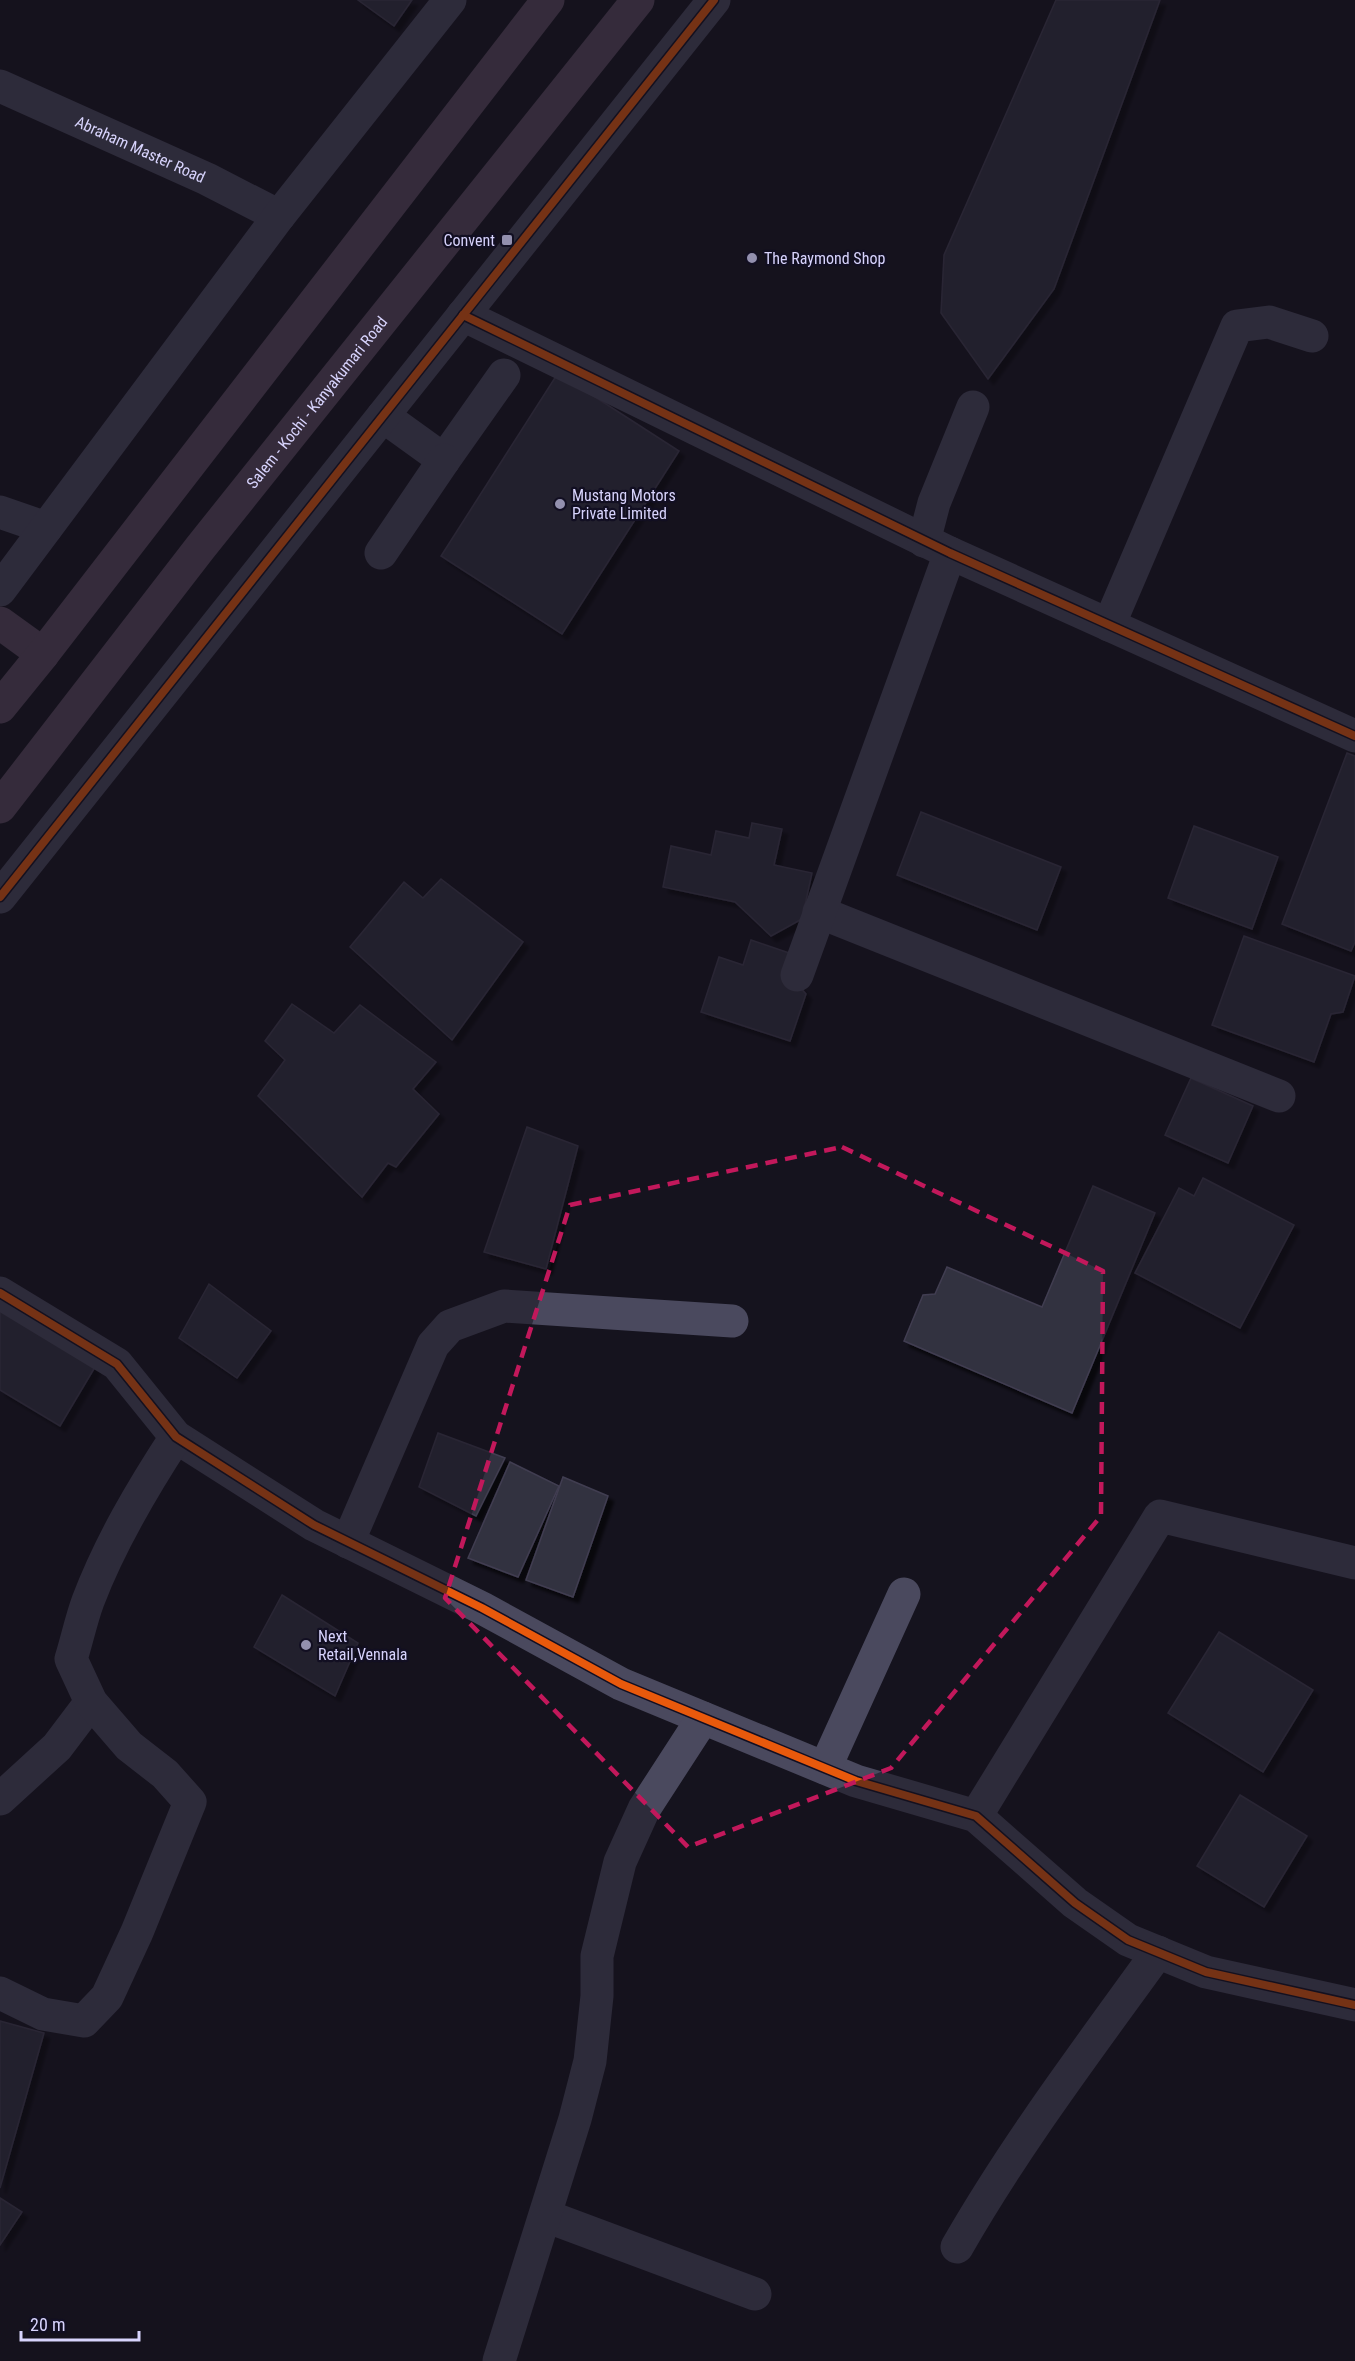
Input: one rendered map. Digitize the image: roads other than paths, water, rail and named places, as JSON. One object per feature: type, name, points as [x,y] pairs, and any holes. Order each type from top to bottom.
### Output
[{"type":"highway","points":[[0,707],[548,0]]},
{"type":"highway","name":"Salem - Kochi - Kanyakumari Road","points":[[0,807],[200,548],[638,0]]},
{"type":"highway","points":[[0,623],[43,654]]},
{"type":"street","points":[[0,590],[279,216],[450,0]]},
{"type":"street","points":[[0,897],[714,0]]},
{"type":"street","name":"Abraham Master Road","points":[[0,86],[207,179],[279,216]]},
{"type":"street","points":[[463,315],[937,547],[1355,736]]},
{"type":"street","points":[[1109,625],[1237,326],[1269,322],[1312,336]]},
{"type":"street","points":[[381,553],[504,375]]},
{"type":"street","points":[[797,975],[937,547],[933,503],[973,407]]},
{"type":"street","points":[[382,416],[444,460]]},
{"type":"street","points":[[0,512],[46,528]]},
{"type":"street","points":[[819,912],[1279,1096]]},
{"type":"street","points":[[0,1293],[117,1364],[176,1437],[314,1525],[482,1608],[621,1684],[856,1781],[976,1816],[1075,1903],[1128,1940],[1206,1972],[1355,2005]]},
{"type":"street","points":[[348,1542],[433,1345],[450,1326],[504,1306],[732,1321]]},
{"type":"street","points":[[0,1993],[43,2014],[84,2021],[106,1997],[137,1932],[190,1802],[165,1774],[129,1746],[91,1702],[71,1659],[88,1602],[108,1555],[145,1485],[176,1437]]},
{"type":"street","points":[[976,1816],[1160,1516],[1355,1563]]},
{"type":"street","points":[[825,1768],[903,1594]]},
{"type":"street","points":[[0,1799],[57,1747],[91,1702]]},
{"type":"street","points":[[499,2361],[546,2216],[590,2061],[597,1996],[597,1956],[620,1862],[644,1809],[703,1718]]},
{"type":"street","points":[[957,2247],[994,2184],[1158,1952]]},
{"type":"street","points":[[546,2216],[755,2294]]},
{"type":"place","name":"Convent","points":[[507,240]]},
{"type":"place","name":"The Raymond Shop","points":[[752,258]]},
{"type":"place","name":"Mustang Motors Private Limited","points":[[560,504]]},
{"type":"place","name":"Next Retail,Vennala","points":[[306,1645]]}]
